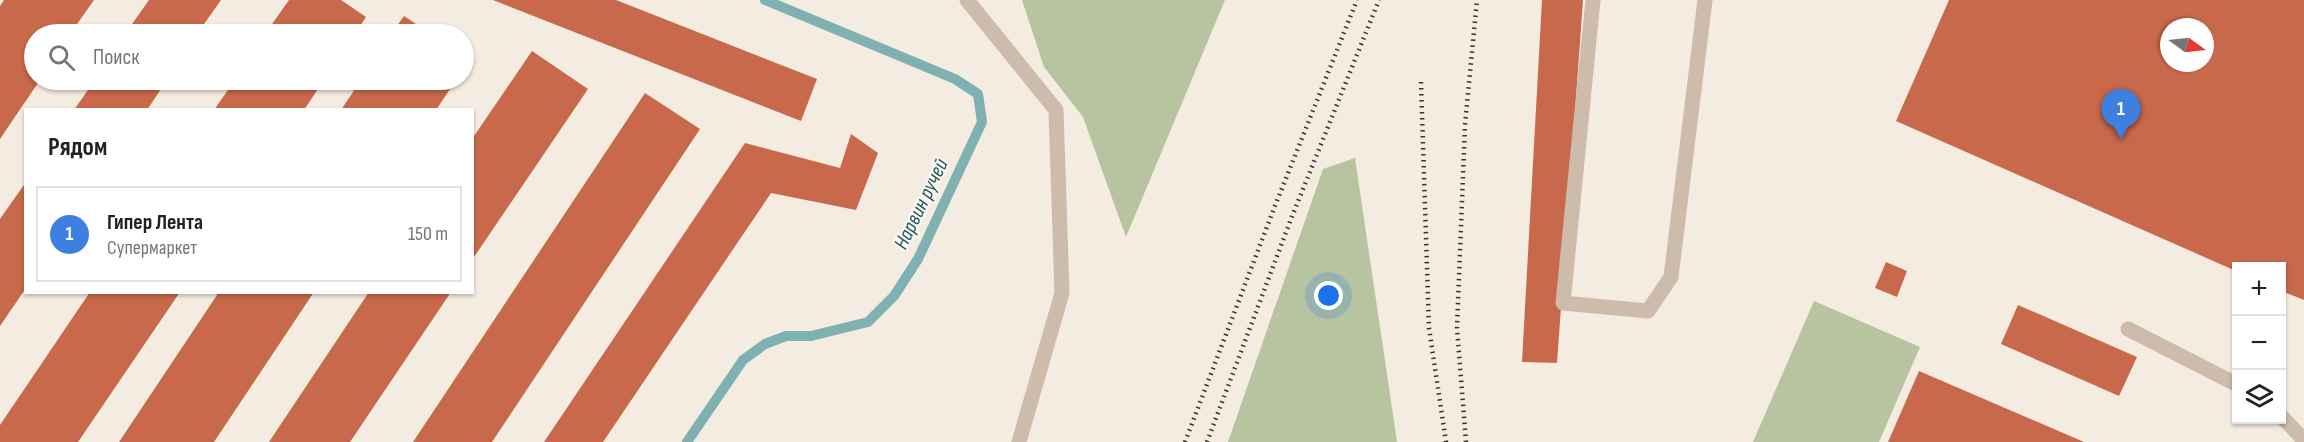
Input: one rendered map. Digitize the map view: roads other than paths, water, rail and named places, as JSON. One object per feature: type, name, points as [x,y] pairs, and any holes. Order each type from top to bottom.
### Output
[{"type":"lane","points":[[967,0],[1056,110],[1062,293],[1019,442]]},
{"type":"lane","points":[[1593,0],[1563,303],[1648,311],[1671,277],[1705,0]]},
{"type":"lane","points":[[2128,329],[2232,382]]},
{"type":"lane","points":[[2286,421],[2304,440]]},
{"type":"waterway","name":"Нарвин ручей","points":[[687,442],[743,360],[765,344],[786,336],[811,336],[868,322],[894,296],[918,259],[982,122],[978,94],[955,79],[765,0]]},
{"type":"railway","points":[[1185,442],[1357,0]]},
{"type":"railway","points":[[1207,442],[1291,219],[1379,0]]},
{"type":"railway","points":[[1466,442],[1457,328],[1465,125],[1477,0]]},
{"type":"railway","points":[[1421,82],[1429,328],[1446,442]]},
{"type":"place","name":"Гипер Лента","points":[[2121,139]]}]
